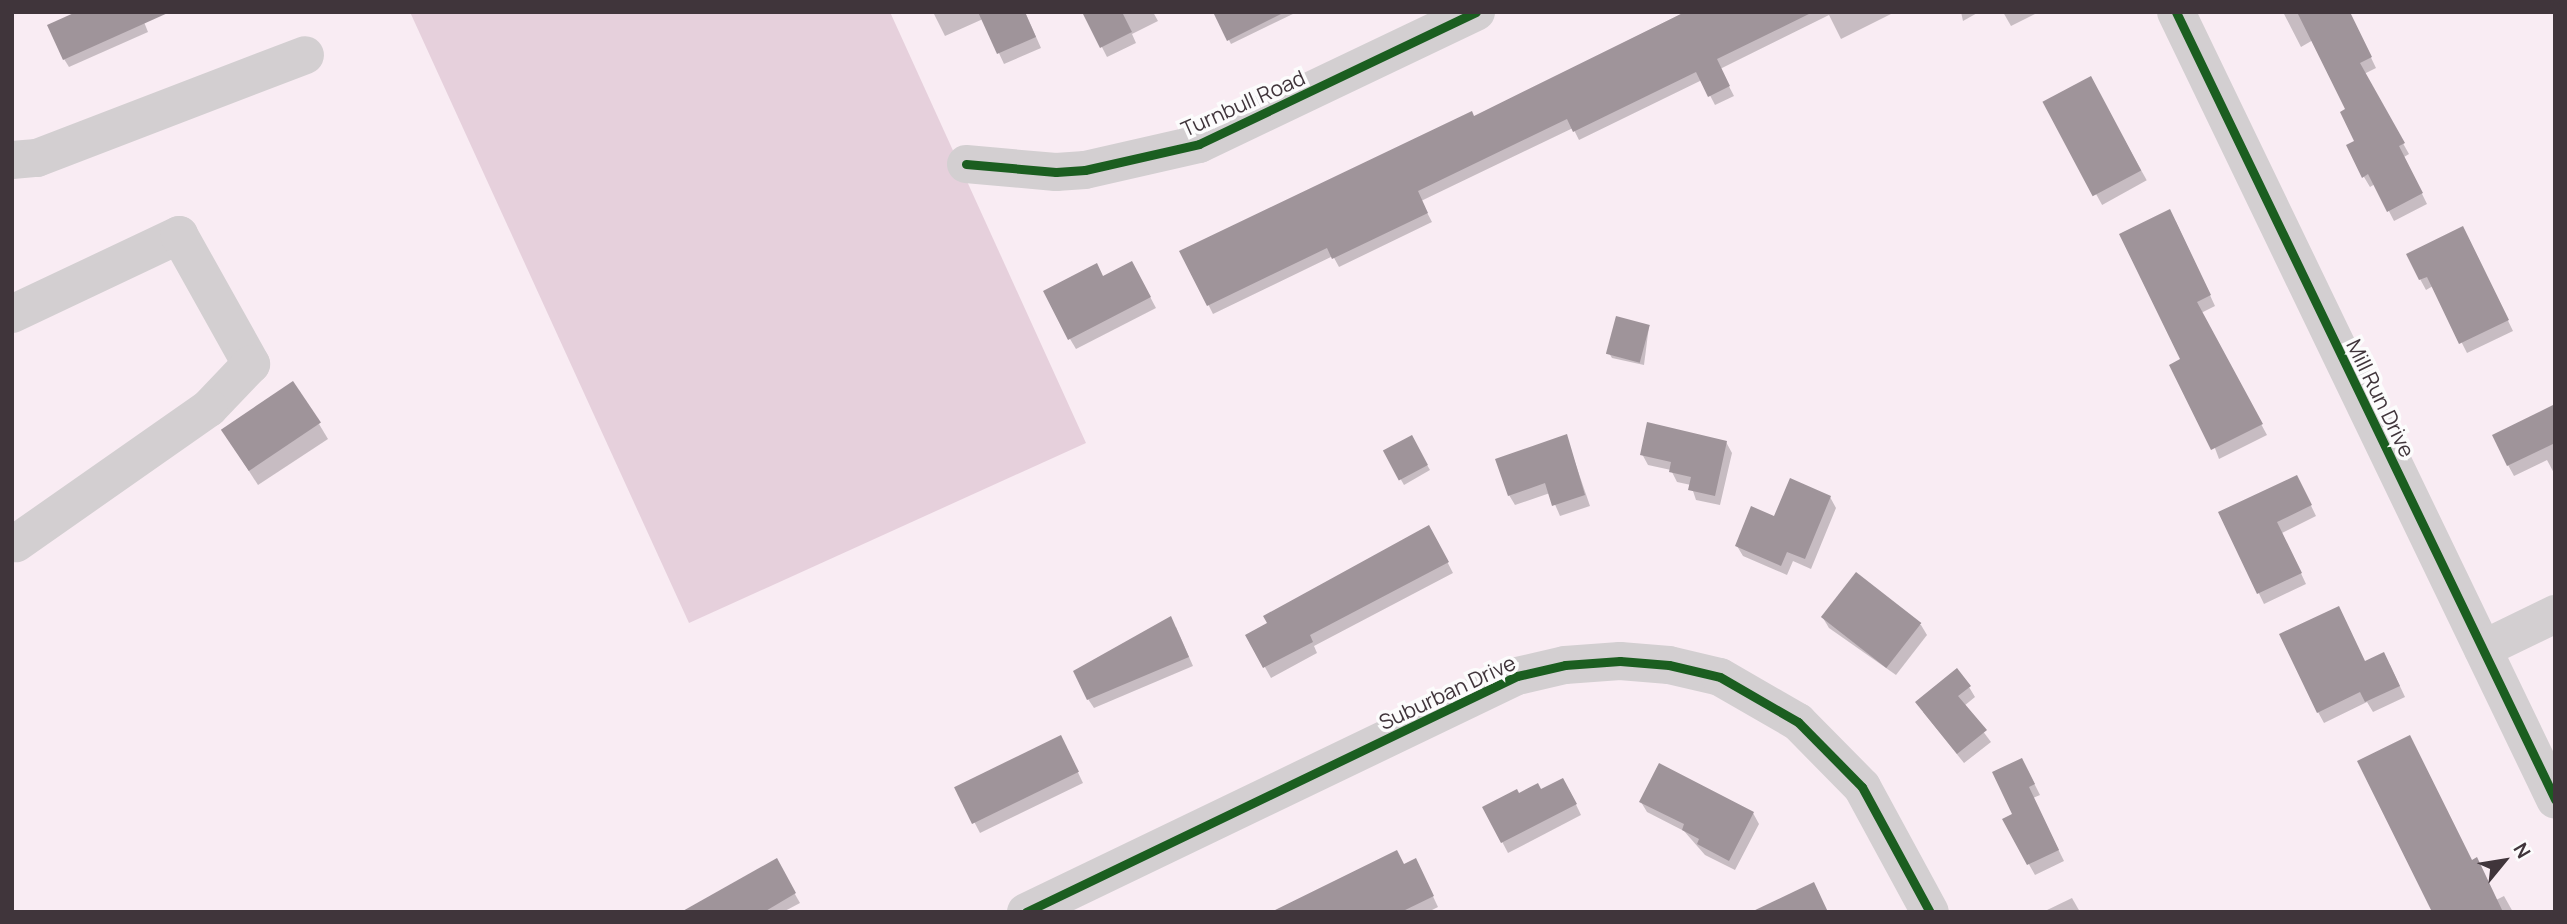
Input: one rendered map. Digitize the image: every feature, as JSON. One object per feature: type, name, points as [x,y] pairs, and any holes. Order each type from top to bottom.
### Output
[{"type":"street","name":"Turnbull Road","points":[[967,164],[1056,173],[1085,170],[1199,144],[1476,12]]},
{"type":"street","name":"Mill Run Drive","points":[[2176,12],[2555,799]]},
{"type":"street","points":[[12,160],[37,158],[305,55]]},
{"type":"street","points":[[12,314],[179,235],[251,364],[209,408],[19,546]]},
{"type":"street","points":[[2483,649],[2555,614]]},
{"type":"street","name":"Suburban Drive","points":[[1026,912],[1517,676],[1565,665],[1620,661],[1669,666],[1720,677],[1798,722],[1861,787],[1930,912]]},
{"type":"shaded area","points":[[410,12],[890,12],[1086,443],[689,623]]},
{"type":"building","points":[[76,12],[170,12],[63,60],[47,25]]},
{"type":"building","points":[[978,12],[1025,12],[1036,37],[997,54]]},
{"type":"building","points":[[1082,12],[1122,12],[1132,32],[1100,48]]},
{"type":"building","points":[[1213,12],[1285,12],[1227,41]]},
{"type":"building","points":[[1685,12],[1813,12],[1717,59],[1730,86],[1708,97],[1696,72],[1573,132],[1567,119],[1418,191],[1428,213],[1332,259],[1327,248],[1207,306],[1179,251],[1472,111],[1474,116]]},
{"type":"building","points":[[2297,12],[2350,12],[2372,57],[2360,63],[2405,143],[2399,146],[2423,193],[2387,212],[2368,174],[2362,178],[2346,145],[2354,141],[2340,112],[2345,109]]},
{"type":"building","points":[[2091,76],[2141,170],[2093,196],[2042,102]]},
{"type":"building","points":[[2170,209],[2211,295],[2197,302],[2263,424],[2211,450],[2169,365],[2180,359],[2119,234]]},
{"type":"building","points":[[2463,226],[2509,320],[2459,344],[2427,277],[2419,280],[2406,254]]},
{"type":"building","points":[[1132,261],[1151,297],[1068,340],[1043,291],[1097,263],[1103,276]]},
{"type":"building","points":[[1616,316],[1650,325],[1640,363],[1606,354]]},
{"type":"building","points":[[293,381],[321,422],[249,471],[221,430]]},
{"type":"building","points":[[2555,404],[2555,443],[2507,466],[2492,435]]},
{"type":"building","points":[[1647,422],[1727,441],[1715,496],[1688,490],[1691,477],[1669,472],[1671,462],[1640,455]]},
{"type":"building","points":[[1567,434],[1585,495],[1552,506],[1545,483],[1508,496],[1495,459]]},
{"type":"building","points":[[1412,435],[1428,465],[1399,481],[1383,450]]},
{"type":"building","points":[[2297,475],[2312,505],[2277,522],[2302,573],[2257,594],[2218,512]]},
{"type":"building","points":[[1790,478],[1831,496],[1805,559],[1787,552],[1781,566],[1735,546],[1751,506],[1774,516]]},
{"type":"building","points":[[1429,525],[1449,562],[1310,635],[1313,642],[1263,668],[1245,635],[1267,623],[1263,616]]},
{"type":"building","points":[[1856,572],[1921,623],[1886,668],[1821,617]]},
{"type":"building","points":[[2339,606],[2365,661],[2384,652],[2400,686],[2365,702],[2360,692],[2317,713],[2279,634]]},
{"type":"building","points":[[1171,616],[1189,657],[1087,700],[1073,671]]},
{"type":"building","points":[[1957,668],[1971,686],[1958,696],[1987,730],[1957,754],[1915,702]]},
{"type":"building","points":[[1061,735],[1079,772],[972,824],[954,787]]},
{"type":"building","points":[[2410,735],[2472,860],[2477,857],[2503,912],[2432,912],[2357,761]]},
{"type":"building","points":[[2022,758],[2035,784],[2029,787],[2059,850],[2027,865],[2002,819],[2012,814],[1992,772]]},
{"type":"building","points":[[1659,763],[1754,812],[1729,861],[1697,844],[1699,839],[1682,830],[1684,824],[1639,802]]},
{"type":"building","points":[[1563,778],[1577,804],[1501,843],[1482,807],[1517,789],[1519,793],[1538,783],[1541,789]]},
{"type":"building","points":[[1397,850],[1404,864],[1416,858],[1434,896],[1401,912],[1271,912]]},
{"type":"building","points":[[777,858],[796,893],[764,912],[681,912]]},
{"type":"building","points":[[1814,882],[1828,912],[1751,912]]},
{"type":"cycle path","points":[[966,164],[1056,172],[1085,170],[1199,144],[1476,12]]},
{"type":"cycle path","points":[[2176,12],[2555,799]]},
{"type":"cycle path","points":[[1026,912],[1517,676],[1565,665],[1620,661],[1669,665],[1720,677],[1798,722],[1862,787],[1930,912]]}]
